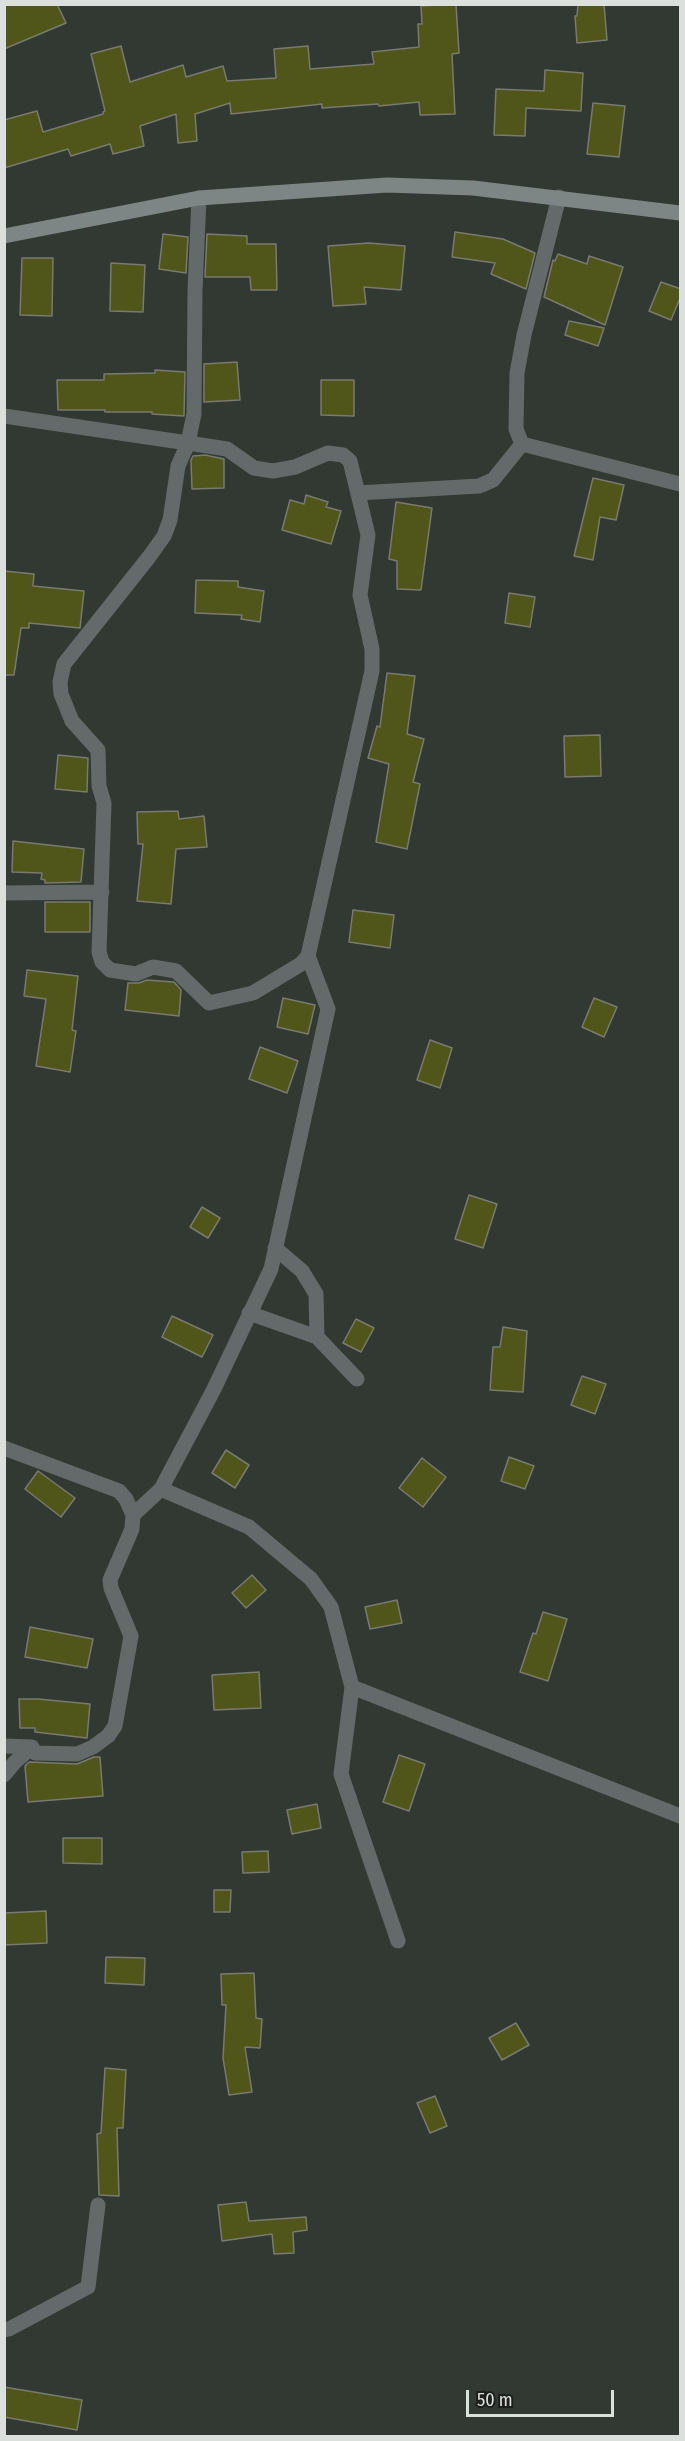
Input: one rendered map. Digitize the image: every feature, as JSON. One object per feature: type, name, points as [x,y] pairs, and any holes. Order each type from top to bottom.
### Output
[{"type":"street","points":[[4,236],[199,198],[387,185],[473,188],[681,213]]},
{"type":"street","points":[[522,444],[516,429],[517,373],[524,335],[559,197]]},
{"type":"street","points":[[4,416],[188,443],[227,449],[254,468],[273,471],[295,467],[328,453],[343,455],[350,461],[368,535],[360,596],[372,649],[372,671],[308,956],[302,964],[253,993],[209,1003],[176,971],[153,967],[136,974],[110,970],[102,962],[99,952],[104,803],[99,786],[98,750],[72,721],[61,694],[60,682],[64,663],[164,536],[170,520],[178,466],[188,443],[194,414],[195,290],[199,198]]},
{"type":"street","points":[[522,444],[681,484]]},
{"type":"street","points":[[358,494],[479,486],[493,480],[522,444]]},
{"type":"street","points":[[4,893],[102,892]]},
{"type":"street","points":[[133,1515],[161,1489],[213,1391],[271,1269],[328,1009],[308,956]]},
{"type":"street","points":[[275,1248],[302,1271],[316,1294],[317,1337]]},
{"type":"street","points":[[249,1313],[317,1337],[357,1379]]},
{"type":"street","points":[[4,1448],[119,1491],[126,1499],[133,1515],[132,1529],[110,1580],[111,1588],[131,1636],[115,1726],[108,1736],[93,1747],[77,1754],[35,1753],[32,1747]]},
{"type":"street","points":[[161,1489],[249,1527],[310,1579],[331,1607],[352,1687],[341,1774],[398,1941]]},
{"type":"street","points":[[352,1687],[681,1816]]},
{"type":"street","points":[[4,1746],[32,1747]]},
{"type":"street","points":[[4,1775],[32,1747]]},
{"type":"street","points":[[4,2330],[88,2287],[98,2205]]},
{"type":"building","points":[[4,4],[57,4],[66,23],[4,49]]},
{"type":"building","points":[[456,4],[459,53],[452,54],[455,114],[420,115],[419,102],[322,108],[322,104],[231,114],[230,103],[195,114],[197,141],[178,143],[176,114],[140,126],[144,146],[113,154],[110,144],[71,156],[68,149],[4,168],[4,120],[37,111],[43,132],[103,114],[105,111],[91,54],[121,46],[130,82],[183,65],[186,77],[223,66],[227,81],[276,78],[274,49],[308,46],[310,69],[374,64],[372,52],[419,47],[418,24],[422,24],[421,6]]},
{"type":"building","points":[[578,4],[604,4],[607,40],[577,43],[575,16],[577,16]]},
{"type":"building","points":[[545,70],[583,73],[581,111],[526,108],[525,136],[494,135],[496,89],[544,91]]},
{"type":"building","points":[[593,103],[625,106],[619,157],[587,154]]},
{"type":"building","points":[[455,232],[503,239],[535,253],[526,289],[491,274],[495,263],[452,257]]},
{"type":"building","points":[[163,234],[188,237],[186,273],[159,269]]},
{"type":"building","points":[[207,234],[247,236],[247,244],[276,244],[277,290],[251,290],[250,277],[205,277]]},
{"type":"building","points":[[369,243],[405,246],[401,290],[364,287],[366,304],[333,306],[328,246]]},
{"type":"building","points":[[558,254],[587,264],[589,256],[623,267],[605,325],[544,297],[553,260],[555,261]]},
{"type":"building","points":[[22,258],[53,258],[52,316],[20,315]]},
{"type":"building","points":[[111,263],[145,265],[143,312],[110,311]]},
{"type":"building","points":[[661,282],[681,289],[681,296],[671,320],[649,311]]},
{"type":"building","points":[[569,321],[604,328],[598,346],[565,335]]},
{"type":"building","points":[[237,362],[240,400],[204,402],[204,364]]},
{"type":"building","points":[[155,370],[185,372],[184,416],[152,414],[152,412],[58,410],[57,380],[104,380],[104,374],[155,373]]},
{"type":"building","points":[[321,380],[354,380],[354,416],[321,415]]},
{"type":"building","points":[[205,455],[224,459],[224,488],[192,489],[191,460],[193,456]]},
{"type":"building","points":[[593,478],[624,485],[616,520],[600,517],[593,560],[574,556]]},
{"type":"building","points":[[306,495],[328,502],[326,507],[341,511],[331,544],[282,530],[290,500],[304,504]]},
{"type":"building","points":[[396,502],[432,508],[421,590],[397,589],[397,561],[389,559]]},
{"type":"building","points":[[4,571],[34,574],[33,586],[84,591],[80,628],[29,623],[29,628],[21,628],[14,675],[4,675]]},
{"type":"building","points":[[196,580],[238,581],[238,587],[264,591],[260,622],[241,619],[242,615],[195,613]]},
{"type":"building","points":[[509,593],[535,597],[530,627],[505,623]]},
{"type":"building","points":[[387,673],[415,676],[407,734],[424,739],[413,782],[420,784],[407,849],[376,842],[389,764],[368,758],[377,726],[380,727]]},
{"type":"building","points":[[600,735],[601,776],[565,777],[564,736]]},
{"type":"building","points":[[58,755],[88,758],[87,792],[55,789]]},
{"type":"building","points":[[178,811],[179,819],[204,816],[207,847],[176,849],[171,904],[137,901],[143,844],[138,844],[137,812]]},
{"type":"building","points":[[13,841],[84,849],[81,882],[45,883],[45,880],[41,879],[42,873],[12,872]]},
{"type":"building","points":[[45,902],[90,902],[90,932],[45,932]]},
{"type":"building","points":[[353,910],[394,915],[390,948],[349,942]]},
{"type":"building","points":[[27,970],[78,976],[72,1030],[76,1031],[70,1072],[36,1066],[46,999],[24,996]]},
{"type":"building","points":[[147,980],[174,982],[181,990],[179,1016],[125,1010],[128,983]]},
{"type":"building","points":[[283,998],[315,1005],[308,1034],[277,1027]]},
{"type":"building","points":[[594,998],[617,1007],[604,1037],[582,1027]]},
{"type":"building","points":[[430,1040],[452,1048],[440,1088],[417,1080]]},
{"type":"building","points":[[260,1047],[298,1061],[287,1093],[249,1079]]},
{"type":"building","points":[[469,1195],[497,1204],[483,1248],[455,1239]]},
{"type":"building","points":[[202,1207],[220,1218],[208,1238],[190,1227]]},
{"type":"building","points":[[172,1316],[213,1335],[202,1357],[162,1337]]},
{"type":"building","points":[[356,1319],[374,1328],[361,1352],[343,1343]]},
{"type":"building","points":[[503,1327],[527,1331],[523,1392],[490,1390],[493,1347],[500,1347]]},
{"type":"building","points":[[582,1376],[606,1384],[595,1414],[571,1405]]},
{"type":"building","points":[[226,1450],[249,1465],[235,1488],[212,1473]]},
{"type":"building","points":[[509,1457],[534,1466],[525,1489],[501,1481]]},
{"type":"building","points":[[422,1458],[446,1477],[423,1507],[399,1488]]},
{"type":"building","points":[[38,1471],[75,1498],[61,1517],[25,1489]]},
{"type":"building","points":[[252,1575],[266,1590],[246,1608],[232,1593]]},
{"type":"building","points":[[397,1600],[402,1623],[370,1629],[365,1607]]},
{"type":"building","points":[[543,1612],[567,1619],[548,1681],[520,1672],[533,1633],[536,1634]]},
{"type":"building","points":[[30,1627],[93,1639],[87,1668],[25,1657]]},
{"type":"building","points":[[259,1672],[261,1708],[214,1710],[212,1675]]},
{"type":"building","points":[[19,1699],[90,1704],[87,1738],[35,1732],[35,1728],[20,1728]]},
{"type":"building","points":[[399,1755],[425,1764],[409,1811],[383,1802]]},
{"type":"building","points":[[100,1757],[103,1796],[28,1802],[25,1766],[29,1762],[77,1764]]},
{"type":"building","points":[[317,1804],[321,1828],[292,1834],[287,1810]]},
{"type":"building","points":[[63,1838],[102,1838],[102,1864],[63,1863]]},
{"type":"building","points":[[268,1851],[269,1872],[243,1873],[242,1852]]},
{"type":"building","points":[[214,1890],[231,1890],[230,1912],[214,1912]]},
{"type":"building","points":[[46,1911],[47,1943],[4,1945],[4,1913]]},
{"type":"building","points":[[106,1957],[145,1958],[144,1985],[105,1983]]},
{"type":"building","points":[[254,1973],[256,2018],[262,2019],[260,2048],[245,2047],[252,2092],[229,2095],[223,2058],[226,2005],[222,2005],[221,1974]]},
{"type":"building","points":[[516,2023],[529,2045],[502,2060],[489,2038]]},
{"type":"building","points":[[105,2068],[126,2070],[123,2128],[117,2128],[119,2196],[99,2195],[97,2134],[101,2133]]},
{"type":"building","points":[[435,2096],[447,2126],[430,2133],[417,2103]]},
{"type":"building","points":[[246,2202],[249,2221],[306,2217],[307,2230],[293,2232],[294,2253],[274,2254],[272,2234],[222,2241],[218,2205]]},
{"type":"building","points":[[4,2387],[82,2400],[77,2430],[4,2417]]}]
